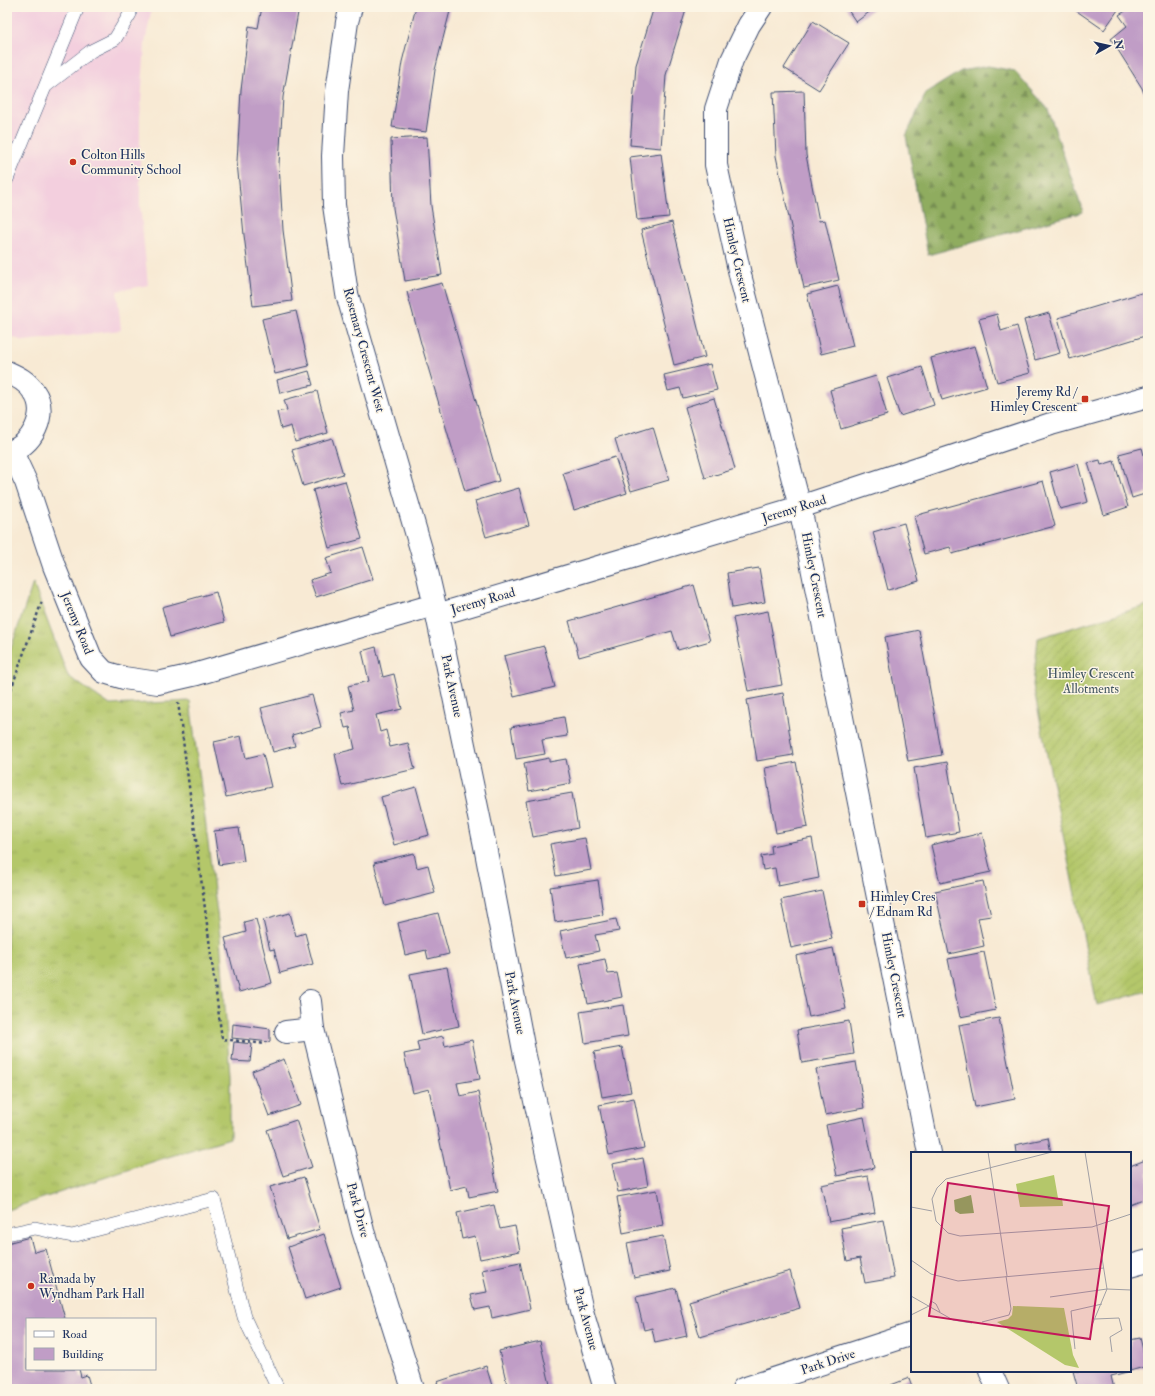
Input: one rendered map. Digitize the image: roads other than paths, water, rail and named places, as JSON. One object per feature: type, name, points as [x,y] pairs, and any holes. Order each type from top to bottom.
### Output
[{"type":"street","name":"Rosemary Crescent West","points":[[351,7],[347,22],[337,91],[333,156],[334,205],[336,220],[347,294],[425,563],[436,610]]},
{"type":"street","name":"Himley Crescent","points":[[761,7],[749,24],[732,60],[716,109],[716,165],[740,278],[800,507],[929,1152]]},
{"type":"street","name":"Jeremy Road","points":[[7,372],[23,379],[35,393],[40,410],[37,427],[27,442],[9,452],[26,482],[54,566],[91,658],[104,672],[124,678],[158,683],[205,672],[436,610],[800,507],[1050,424],[1148,397]]},
{"type":"street","name":"Park Avenue","points":[[436,610],[484,841],[525,1056],[582,1311],[606,1389]]},
{"type":"street","name":"Park Drive","points":[[310,1001],[313,1029],[363,1231],[413,1389]]},
{"type":"street","points":[[286,1032],[313,1029]]},
{"type":"street","points":[[1131,1266],[1148,1261]]},
{"type":"street","name":"Park Drive","points":[[743,1389],[911,1334]]},
{"type":"street","points":[[990,1372],[998,1389]]},
{"type":"lane","points":[[7,179],[78,7]]},
{"type":"lane","points":[[46,86],[91,51],[115,39],[130,14],[130,7]]},
{"type":"lane","points":[[7,1234],[35,1228],[72,1236],[214,1200],[244,1316],[278,1389]]},
{"type":"place","name":"Colton Hills Community School","points":[[73,162]]},
{"type":"place","name":"Jeremy Rd / Himley Crescent","points":[[1085,399]]},
{"type":"place","name":"Himley Cres / Ednam Rd","points":[[862,904]]},
{"type":"place","name":"Ramada by Wyndham Park Hall","points":[[31,1286]]},
{"type":"park label","name":"Himley Crescent Allotments","points":[[1091,682]]}]
